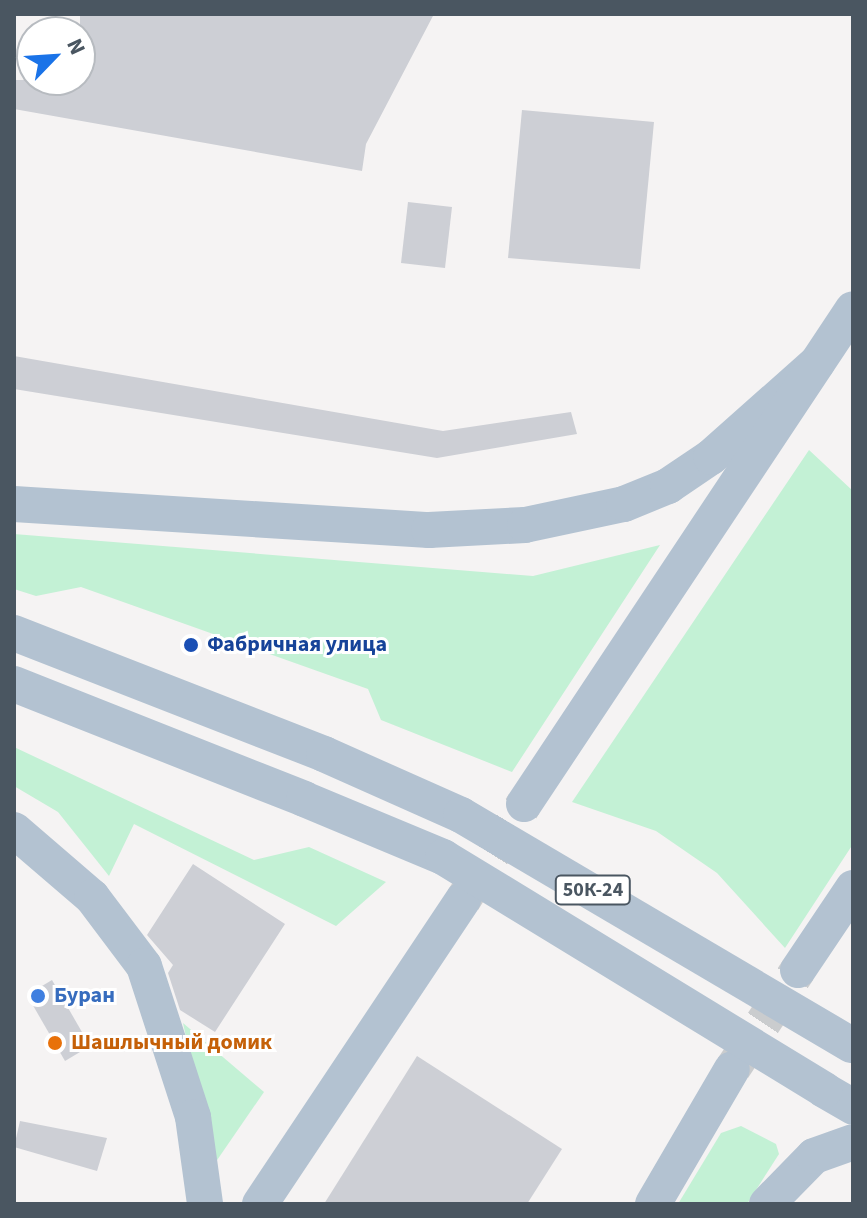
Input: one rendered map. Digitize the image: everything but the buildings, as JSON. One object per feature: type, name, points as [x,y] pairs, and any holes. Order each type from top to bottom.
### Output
[{"type":"main road","points":[[524,804],[853,309]]},
{"type":"main road","points":[[14,504],[429,530],[525,525],[624,504],[668,486],[711,457],[817,363]]},
{"type":"main road","name":"50К-24","points":[[14,633],[324,754],[461,815],[852,1045]]},
{"type":"main road","name":"50К-24","points":[[14,684],[443,857],[838,1099]]},
{"type":"main road","points":[[14,830],[92,897],[144,966],[193,1117],[205,1204]]},
{"type":"main road","points":[[798,970],[853,888]]},
{"type":"main road","points":[[260,1204],[463,900]]},
{"type":"main road","points":[[653,1204],[732,1069]]},
{"type":"main road","points":[[767,1204],[814,1156],[853,1142]]},
{"type":"green space","points":[[809,450],[853,491],[853,844],[785,948],[717,873],[656,831],[572,802]]},
{"type":"green space","points":[[14,534],[533,576],[660,545],[512,772],[381,720],[368,689],[81,587],[36,596],[14,589]]},
{"type":"green space","points":[[14,747],[254,860],[309,847],[386,882],[336,926],[134,824],[109,876],[58,812],[14,786]]},
{"type":"green space","points":[[183,1023],[264,1092],[213,1166]]},
{"type":"green space","points":[[741,1126],[776,1144],[779,1154],[747,1204],[678,1204],[721,1133]]},
{"type":"tunnel","points":[[463,900],[524,804]]},
{"type":"tunnel","points":[[733,1068],[798,970]]},
{"type":"place","name":"Фабричная улица","points":[[191,645]]},
{"type":"place","name":"Буран","points":[[38,996]]},
{"type":"place","name":"Шашлычный домик","points":[[55,1043]]}]
